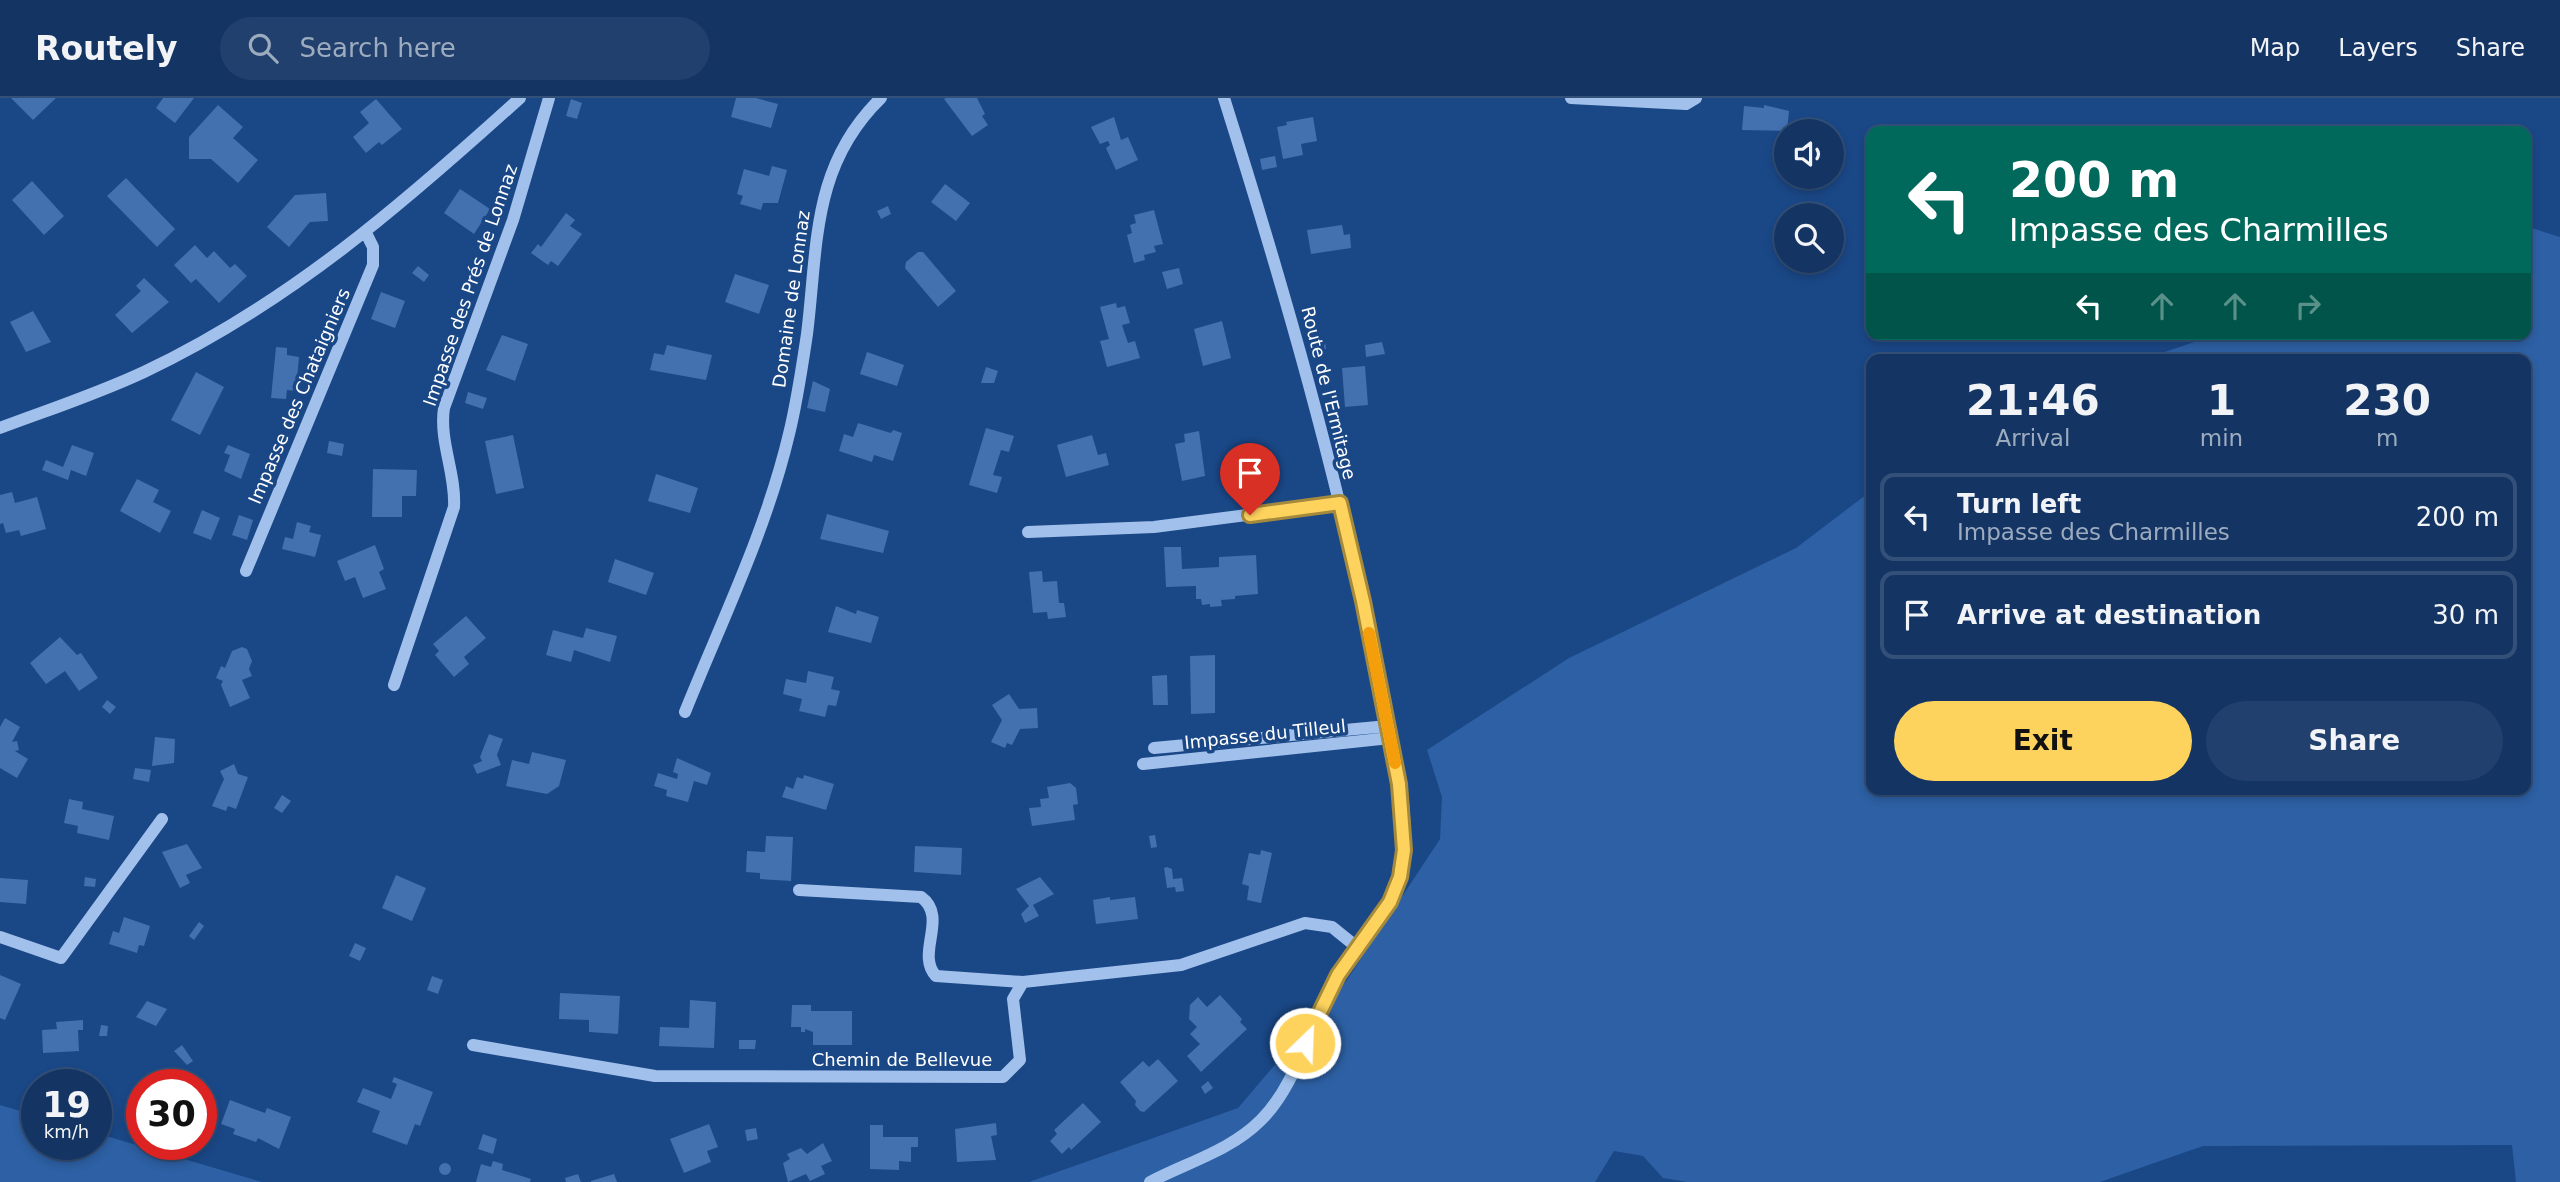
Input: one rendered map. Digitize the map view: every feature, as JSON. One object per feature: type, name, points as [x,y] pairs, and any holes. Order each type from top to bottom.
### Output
[{"type":"street","points":[[0,428],[96,392],[174,356],[285,290],[366,233],[520,98]]},
{"type":"street","name":"Impasse des Prés de Lonnaz","points":[[394,685],[454,507],[453,483],[442,431],[444,408],[513,220],[549,98]]},
{"type":"street","name":"Domaine de Lonnaz","points":[[685,712],[759,537],[789,433],[807,335],[817,222],[835,164],[862,117],[881,98]]},
{"type":"street","name":"Route de l'Ermitage","points":[[1150,1182],[1229,1144],[1261,1119],[1286,1087],[1330,989],[1390,902],[1403,864],[1404,822],[1389,732],[1340,503],[1284,290],[1224,98]]},
{"type":"street","points":[[1571,98],[1686,104],[1696,98]]},
{"type":"street","name":"Impasse des Chataigniers","points":[[246,571],[373,265],[373,247],[366,233]]},
{"type":"street","points":[[1028,532],[1154,527],[1340,503]]},
{"type":"street","points":[[1154,748],[1389,732]]},
{"type":"street","name":"Impasse du Tilleul","points":[[1143,764],[1389,732]]},
{"type":"street","points":[[0,937],[61,958],[162,819]]},
{"type":"street","points":[[799,890],[921,897],[929,904],[933,915],[929,961],[936,976],[1023,982],[1181,965],[1305,923],[1332,927],[1358,948]]},
{"type":"street","name":"Chemin de Bellevue","points":[[473,1045],[655,1076],[1003,1077],[1020,1060],[1013,999],[1023,982]]},
{"type":"shaded area","points":[[2531,228],[2560,237],[2560,1182],[2516,1182],[2512,1145],[2203,1146],[2100,1182],[1687,1182],[1663,1178],[1643,1156],[1614,1151],[1595,1182],[1029,1182],[1238,1108],[1347,980],[1440,839],[1442,797],[1427,750],[1569,658],[1796,548],[1866,495],[1866,795],[2531,795],[2531,354],[2159,354],[2200,340],[2531,340]]},
{"type":"shaded area","points":[[0,1105],[21,1111],[21,1160],[112,1160],[112,1138],[126,1142],[126,1160],[187,1160],[262,1182],[0,1182]]},
{"type":"building","points":[[11,98],[56,98],[33,120]]},
{"type":"building","points":[[163,98],[194,98],[175,123],[156,108]]},
{"type":"building","points":[[736,98],[756,98],[778,104],[771,128],[731,117]]},
{"type":"building","points":[[977,98],[985,114],[982,116],[988,125],[972,136],[944,99]]},
{"type":"building","points":[[376,99],[402,129],[382,145],[379,142],[366,153],[353,137],[369,123],[360,112]]},
{"type":"building","points":[[571,99],[582,103],[577,119],[566,116]]},
{"type":"building","points":[[218,105],[243,127],[233,138],[258,160],[238,183],[211,159],[189,159],[189,137]]},
{"type":"building","points":[[1764,105],[1789,111],[1788,119],[1774,119],[1774,131],[1742,130],[1744,106],[1764,108]]},
{"type":"building","points":[[1114,117],[1121,140],[1128,137],[1138,160],[1116,170],[1106,148],[1110,145],[1108,141],[1100,144],[1091,127]]},
{"type":"building","points":[[1313,117],[1317,141],[1301,144],[1303,155],[1283,159],[1277,127],[1287,125],[1286,122]]},
{"type":"building","points":[[1275,156],[1277,167],[1262,170],[1260,159]]},
{"type":"building","points":[[772,166],[787,170],[778,203],[763,203],[761,210],[740,204],[743,196],[737,194],[744,169],[769,176]]},
{"type":"building","points":[[126,178],[175,229],[157,247],[107,196]]},
{"type":"building","points":[[32,181],[64,216],[44,235],[12,200]]},
{"type":"building","points":[[945,184],[970,203],[956,221],[931,202]]},
{"type":"building","points":[[460,189],[490,209],[474,234],[444,213]]},
{"type":"building","points":[[326,193],[328,221],[310,222],[289,247],[267,227],[295,195]]},
{"type":"building","points":[[888,206],[891,214],[881,219],[877,211]]},
{"type":"building","points":[[1154,210],[1163,244],[1154,246],[1156,252],[1144,255],[1145,260],[1134,263],[1127,235],[1132,233],[1130,225],[1136,223],[1134,215]]},
{"type":"building","points":[[566,213],[575,220],[570,226],[582,234],[558,266],[551,261],[548,265],[531,253],[538,244],[541,247]]},
{"type":"building","points":[[1342,225],[1344,235],[1350,234],[1351,248],[1311,254],[1307,230]]},
{"type":"building","points":[[195,245],[207,258],[214,251],[230,268],[235,264],[247,276],[219,303],[196,279],[191,283],[174,265]]},
{"type":"building","points":[[918,252],[923,252],[956,291],[938,307],[905,268],[906,262]]},
{"type":"building","points":[[418,266],[429,275],[424,282],[412,273]]},
{"type":"building","points":[[1179,268],[1183,284],[1167,289],[1162,272]]},
{"type":"building","points":[[735,274],[769,285],[759,314],[725,302]]},
{"type":"building","points":[[144,278],[169,302],[132,333],[115,315],[141,291],[136,286]]},
{"type":"building","points":[[381,292],[405,301],[395,328],[371,319]]},
{"type":"building","points":[[1116,303],[1117,308],[1125,306],[1130,323],[1122,325],[1128,343],[1135,341],[1140,358],[1107,367],[1100,341],[1109,339],[1100,307]]},
{"type":"building","points":[[33,311],[51,342],[26,352],[10,322]]},
{"type":"building","points":[[1222,321],[1231,358],[1203,366],[1194,329]]},
{"type":"building","points":[[502,335],[528,344],[515,381],[486,370]]},
{"type":"building","points":[[1325,340],[1326,349],[1316,350],[1314,341]]},
{"type":"building","points":[[1382,342],[1385,354],[1366,357],[1365,345]]},
{"type":"building","points":[[667,345],[712,355],[706,380],[650,370],[654,353],[664,355]]},
{"type":"building","points":[[276,347],[287,348],[287,355],[299,357],[296,391],[287,390],[286,399],[271,398]]},
{"type":"building","points":[[867,352],[904,365],[897,386],[860,374]]},
{"type":"building","points":[[1365,366],[1368,405],[1345,407],[1342,368]]},
{"type":"building","points":[[986,367],[998,371],[994,383],[981,383]]},
{"type":"building","points":[[196,372],[224,387],[200,435],[171,420]]},
{"type":"building","points":[[813,381],[830,389],[825,412],[807,408]]},
{"type":"building","points":[[468,392],[487,398],[483,409],[465,403]]},
{"type":"building","points":[[858,423],[891,433],[893,430],[902,433],[893,461],[874,455],[872,462],[839,451],[844,434],[853,437]]},
{"type":"building","points":[[986,428],[1014,436],[1009,452],[1001,450],[993,475],[1002,477],[997,493],[969,485]]},
{"type":"building","points":[[1199,431],[1205,476],[1182,481],[1175,444],[1185,442],[1184,434]]},
{"type":"building","points":[[513,435],[524,488],[496,494],[485,441]]},
{"type":"building","points":[[1092,435],[1098,455],[1106,453],[1109,465],[1066,477],[1057,445]]},
{"type":"building","points":[[329,441],[344,444],[342,456],[327,453]]},
{"type":"building","points":[[72,445],[94,453],[86,476],[71,470],[68,480],[42,470],[46,460],[63,467]]},
{"type":"building","points":[[228,445],[250,454],[241,479],[224,471],[230,455],[224,453]]},
{"type":"building","points":[[373,469],[417,470],[416,496],[402,496],[402,517],[372,517]]},
{"type":"building","points":[[656,474],[698,488],[690,513],[648,501]]},
{"type":"building","points":[[137,479],[159,490],[153,502],[171,511],[160,533],[120,511]]},
{"type":"building","points":[[12,492],[15,503],[37,497],[46,529],[21,536],[19,530],[6,533],[3,523],[0,524],[0,495]]},
{"type":"building","points":[[202,510],[220,518],[211,540],[193,533]]},
{"type":"building","points":[[827,514],[889,531],[883,553],[820,539]]},
{"type":"building","points":[[239,515],[253,520],[247,540],[232,535]]},
{"type":"building","points":[[297,522],[311,526],[309,532],[321,535],[315,557],[282,549],[285,537],[293,539]]},
{"type":"building","points":[[375,545],[384,569],[379,572],[386,589],[363,598],[355,577],[345,581],[337,561]]},
{"type":"building","points":[[1164,547],[1181,547],[1182,569],[1219,567],[1219,557],[1256,555],[1258,594],[1235,596],[1235,599],[1221,600],[1222,606],[1210,607],[1210,604],[1202,605],[1201,599],[1196,599],[1196,586],[1166,587]]},
{"type":"building","points":[[615,559],[654,573],[646,595],[608,582]]},
{"type":"building","points":[[1042,571],[1043,582],[1057,581],[1059,603],[1064,603],[1066,617],[1048,619],[1047,612],[1033,613],[1029,572]]},
{"type":"building","points":[[836,606],[856,614],[857,610],[879,617],[871,643],[828,632]]},
{"type":"building","points":[[466,616],[486,638],[464,657],[469,664],[454,677],[435,655],[439,651],[433,644]]},
{"type":"building","points":[[586,628],[617,636],[610,662],[574,650],[571,662],[546,655],[553,630],[583,638]]},
{"type":"building","points":[[60,637],[77,655],[81,653],[98,678],[79,691],[65,671],[46,684],[30,663]]},
{"type":"building","points":[[242,647],[247,649],[252,661],[249,669],[252,676],[242,680],[250,698],[230,707],[221,685],[223,681],[216,678],[221,666],[225,668],[232,651]]},
{"type":"building","points":[[1215,655],[1215,713],[1191,714],[1190,656]]},
{"type":"building","points":[[808,671],[834,677],[831,689],[840,691],[836,706],[828,705],[825,717],[799,711],[802,699],[783,694],[786,679],[806,683]]},
{"type":"building","points":[[1167,675],[1168,705],[1153,705],[1152,676]]},
{"type":"building","points":[[1009,694],[1019,709],[1037,708],[1038,728],[1020,729],[1012,745],[1007,743],[1005,748],[991,742],[1002,720],[992,705]]},
{"type":"building","points":[[107,700],[116,707],[110,714],[102,707]]},
{"type":"building","points":[[5,718],[20,727],[12,742],[17,741],[19,750],[15,751],[28,759],[17,778],[0,768],[0,727]]},
{"type":"building","points":[[489,734],[503,739],[497,755],[501,765],[477,774],[473,765],[482,761],[480,757]]},
{"type":"building","points":[[155,737],[175,739],[174,763],[152,766]]},
{"type":"building","points":[[532,752],[566,760],[559,786],[547,794],[506,786],[512,760],[529,764]]},
{"type":"building","points":[[677,758],[711,773],[707,785],[694,781],[688,802],[666,796],[667,790],[654,786],[658,773],[677,779],[678,774],[673,772]]},
{"type":"building","points":[[234,764],[238,774],[248,777],[236,809],[228,806],[226,811],[212,806],[224,779],[220,771]]},
{"type":"building","points":[[135,768],[151,770],[149,782],[133,779]]},
{"type":"building","points":[[804,775],[834,784],[826,810],[782,797],[786,786],[793,789],[797,777],[803,779]]},
{"type":"building","points":[[1070,783],[1076,788],[1078,804],[1073,805],[1075,820],[1032,826],[1029,808],[1041,807],[1040,799],[1049,798],[1047,787]]},
{"type":"building","points":[[282,795],[291,801],[282,813],[274,808]]},
{"type":"building","points":[[69,799],[83,802],[82,809],[114,816],[109,840],[77,833],[78,826],[64,823]]},
{"type":"building","points":[[1155,835],[1157,847],[1151,848],[1149,836]]},
{"type":"building","points":[[766,836],[793,837],[791,881],[760,879],[760,873],[746,872],[747,851],[765,852]]},
{"type":"building","points":[[187,844],[202,868],[186,875],[190,883],[180,888],[162,852]]},
{"type":"building","points":[[915,846],[962,848],[961,875],[914,872]]},
{"type":"building","points":[[1261,850],[1272,853],[1261,903],[1247,900],[1249,886],[1242,884],[1249,853],[1260,855]]},
{"type":"building","points":[[1164,868],[1172,869],[1173,879],[1182,878],[1184,891],[1176,892],[1175,887],[1167,888]]},
{"type":"building","points":[[396,875],[426,888],[412,921],[382,908]]},
{"type":"building","points":[[85,877],[96,879],[95,887],[84,886]]},
{"type":"building","points":[[1040,877],[1054,894],[1033,905],[1039,916],[1025,923],[1021,914],[1029,906],[1016,889]]},
{"type":"building","points":[[0,878],[28,880],[26,904],[0,902]]},
{"type":"building","points":[[1110,897],[1110,900],[1135,897],[1138,919],[1096,924],[1093,900]]},
{"type":"building","points":[[124,917],[150,926],[144,946],[139,945],[137,953],[109,944],[113,931],[119,933]]},
{"type":"building","points":[[199,922],[204,926],[194,940],[189,936]]},
{"type":"building","points":[[355,943],[366,948],[360,961],[349,956]]},
{"type":"building","points":[[0,975],[21,984],[5,1020],[0,1018]]},
{"type":"building","points":[[432,976],[443,980],[438,994],[427,990]]},
{"type":"building","points":[[560,993],[620,996],[618,1034],[589,1032],[589,1020],[559,1019]]},
{"type":"building","points":[[1220,995],[1242,1019],[1240,1022],[1247,1029],[1201,1072],[1187,1056],[1200,1044],[1190,1034],[1197,1027],[1189,1019],[1190,1005],[1198,997],[1207,1007]]},
{"type":"building","points":[[690,1000],[716,1002],[714,1048],[659,1046],[660,1027],[689,1028]]},
{"type":"building","points":[[147,1001],[167,1009],[156,1026],[136,1017]]},
{"type":"building","points":[[792,1005],[811,1005],[811,1011],[852,1011],[852,1045],[813,1045],[813,1032],[805,1029],[805,1032],[801,1032],[801,1027],[791,1027]]},
{"type":"building","points":[[83,1020],[83,1030],[78,1030],[79,1051],[43,1053],[42,1030],[57,1029],[56,1022]]},
{"type":"building","points":[[101,1025],[108,1026],[107,1036],[99,1036]]},
{"type":"building","points":[[739,1040],[756,1040],[755,1049],[739,1049]]},
{"type":"building","points":[[182,1045],[193,1061],[187,1065],[174,1051]]},
{"type":"building","points":[[1158,1059],[1178,1081],[1144,1112],[1140,1111],[1135,1105],[1136,1101],[1120,1082],[1143,1061],[1149,1067]]},
{"type":"building","points":[[394,1077],[433,1092],[420,1126],[415,1124],[407,1145],[372,1132],[380,1111],[357,1102],[363,1088],[391,1099],[397,1084],[392,1082]]},
{"type":"building","points":[[1208,1081],[1213,1088],[1205,1094],[1201,1087]]},
{"type":"building","points":[[230,1100],[265,1113],[267,1108],[291,1117],[279,1149],[258,1138],[256,1142],[233,1134],[235,1129],[221,1124]]},
{"type":"building","points":[[1083,1103],[1101,1122],[1071,1150],[1069,1147],[1062,1154],[1050,1141],[1057,1134],[1054,1130]]},
{"type":"building","points":[[996,1123],[997,1135],[991,1136],[996,1160],[957,1162],[955,1129]]},
{"type":"building","points":[[709,1124],[718,1147],[707,1151],[711,1162],[684,1173],[670,1139]]},
{"type":"building","points":[[870,1125],[883,1125],[883,1137],[918,1137],[918,1147],[911,1147],[911,1162],[899,1161],[899,1170],[870,1169]]},
{"type":"building","points":[[756,1128],[758,1139],[747,1141],[745,1130]]},
{"type":"building","points":[[483,1134],[497,1139],[493,1154],[478,1149]]},
{"type":"building","points":[[823,1143],[832,1161],[821,1166],[825,1174],[810,1181],[806,1174],[788,1182],[783,1163],[790,1159],[787,1154],[801,1148],[807,1154]]},
{"type":"building","points":[[493,1161],[503,1164],[502,1170],[531,1179],[530,1182],[476,1182],[481,1164],[491,1167]]},
{"type":"building","points":[[440,1164],[450,1164],[450,1174],[440,1174]]},
{"type":"building","points":[[578,1174],[581,1182],[566,1182],[565,1178]]},
{"type":"building","points":[[614,1174],[617,1182],[591,1182],[591,1181]]},
{"type":"slow traffic","points":[[1369,633],[1395,763]]},
{"type":"route","points":[[1250,515],[1340,503],[1363,601],[1402,803],[1405,836],[1403,864],[1395,890],[1376,925],[1338,975],[1305,1043]]}]
